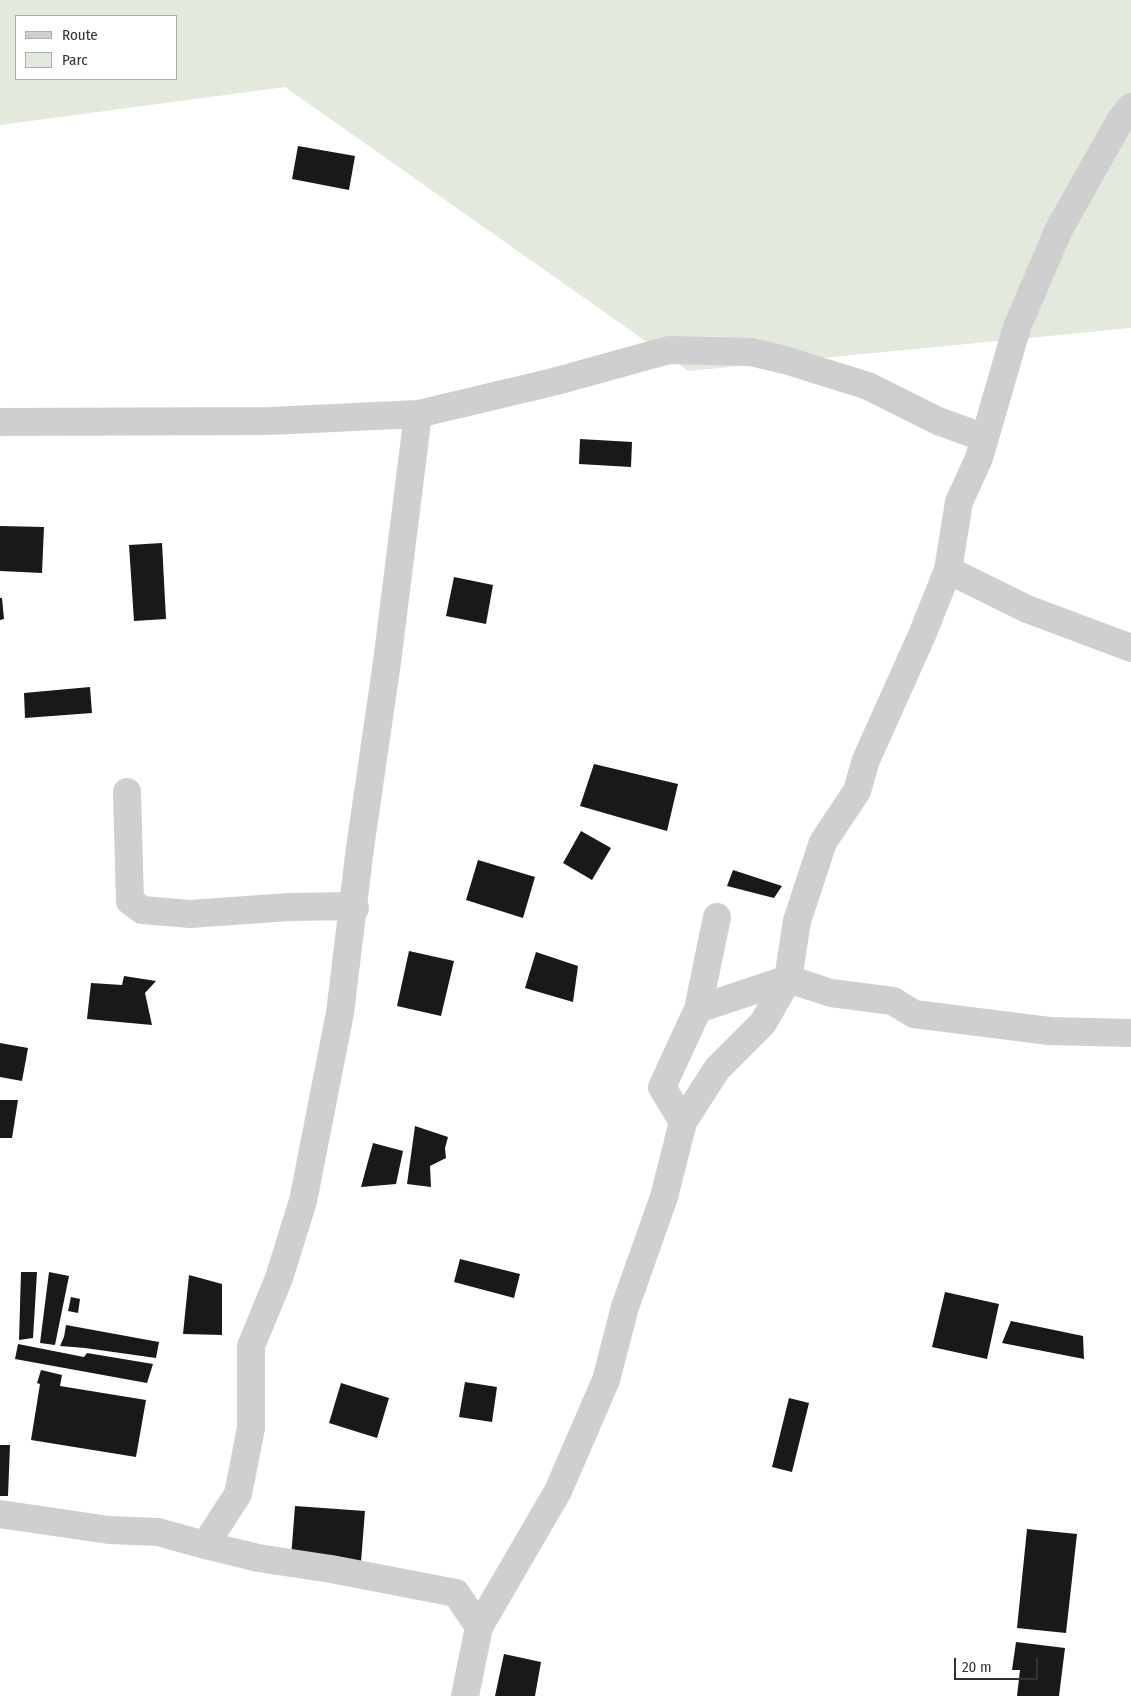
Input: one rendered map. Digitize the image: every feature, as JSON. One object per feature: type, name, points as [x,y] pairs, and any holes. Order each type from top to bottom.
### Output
[{"type":"street","points":[[465,1696],[479,1627],[558,1491],[606,1380],[625,1306],[664,1197],[683,1122],[717,1069],[763,1023],[788,980],[797,921],[823,842],[857,791],[866,760],[922,635],[948,570],[959,502],[979,458],[1016,327],[1059,229],[1120,120],[1131,107]]},
{"type":"street","points":[[0,422],[270,421],[418,414],[554,382],[669,350],[751,352],[868,386],[938,421],[985,438]]},
{"type":"street","points":[[205,1545],[238,1494],[251,1428],[251,1346],[279,1278],[303,1201],[340,1013],[361,838],[387,662],[418,414]]},
{"type":"street","points":[[948,570],[1027,609],[1131,648]]},
{"type":"street","points":[[127,792],[130,901],[142,910],[190,914],[289,907],[354,907]]},
{"type":"street","points":[[683,1122],[662,1087],[698,1009],[717,917]]},
{"type":"street","points":[[698,1009],[788,980],[831,993],[893,1001],[914,1014],[1049,1030],[1131,1033]]},
{"type":"street","points":[[0,1514],[109,1530],[158,1532],[258,1558],[331,1569],[456,1593],[479,1627]]},
{"type":"green space","points":[[0,0],[1131,0],[1131,328],[688,371],[285,87],[0,125]]},
{"type":"building","points":[[298,146],[355,156],[349,190],[292,179]]},
{"type":"building","points":[[580,439],[632,442],[631,467],[579,464]]},
{"type":"building","points":[[0,526],[44,527],[42,573],[0,571]]},
{"type":"building","points":[[162,543],[166,619],[134,621],[129,545]]},
{"type":"building","points":[[454,577],[493,585],[486,624],[446,616]]},
{"type":"building","points":[[0,598],[2,598],[4,619],[0,620]]},
{"type":"building","points":[[90,687],[92,713],[25,718],[24,693]]},
{"type":"building","points":[[594,764],[678,784],[667,831],[580,806]]},
{"type":"building","points":[[581,831],[611,848],[592,880],[563,863]]},
{"type":"building","points":[[478,860],[535,877],[523,918],[466,900]]},
{"type":"building","points":[[733,870],[782,886],[774,898],[727,886]]},
{"type":"building","points":[[409,951],[454,961],[441,1016],[397,1006]]},
{"type":"building","points":[[536,952],[578,966],[573,1002],[525,988]]},
{"type":"building","points":[[124,976],[156,981],[145,993],[152,1025],[87,1019],[91,983],[122,985]]},
{"type":"building","points":[[0,1043],[28,1048],[22,1081],[0,1077]]},
{"type":"building","points":[[0,1100],[18,1100],[12,1138],[0,1138]]},
{"type":"building","points":[[415,1126],[448,1137],[445,1148],[446,1158],[430,1166],[431,1187],[407,1184]]},
{"type":"building","points":[[373,1143],[403,1151],[396,1184],[361,1187]]},
{"type":"building","points":[[460,1259],[520,1274],[514,1298],[454,1282]]},
{"type":"building","points":[[21,1272],[37,1272],[33,1338],[19,1340]]},
{"type":"building","points":[[49,1272],[69,1276],[55,1345],[40,1343]]},
{"type":"building","points":[[189,1275],[222,1284],[222,1335],[183,1334]]},
{"type":"building","points":[[945,1292],[999,1304],[987,1359],[932,1347]]},
{"type":"building","points":[[71,1297],[80,1299],[78,1313],[68,1311]]},
{"type":"building","points":[[1011,1321],[1083,1336],[1084,1359],[1002,1343]]},
{"type":"building","points":[[66,1325],[159,1342],[156,1358],[60,1346]]},
{"type":"building","points":[[18,1344],[84,1357],[87,1353],[153,1364],[147,1383],[15,1359]]},
{"type":"building","points":[[41,1370],[62,1375],[60,1386],[146,1400],[136,1457],[31,1440],[40,1384],[37,1383]]},
{"type":"building","points":[[465,1382],[497,1387],[492,1422],[459,1417]]},
{"type":"building","points":[[341,1383],[389,1398],[377,1438],[329,1423]]},
{"type":"building","points":[[789,1398],[809,1403],[792,1472],[772,1467]]},
{"type":"building","points":[[0,1445],[10,1445],[8,1496],[0,1496]]},
{"type":"building","points":[[295,1506],[365,1511],[361,1562],[291,1558]]},
{"type":"building","points":[[1027,1529],[1077,1534],[1066,1633],[1017,1628]]},
{"type":"building","points":[[1016,1642],[1065,1648],[1059,1696],[1017,1696],[1020,1670],[1012,1670]]},
{"type":"building","points":[[504,1654],[541,1662],[535,1696],[495,1696]]}]
